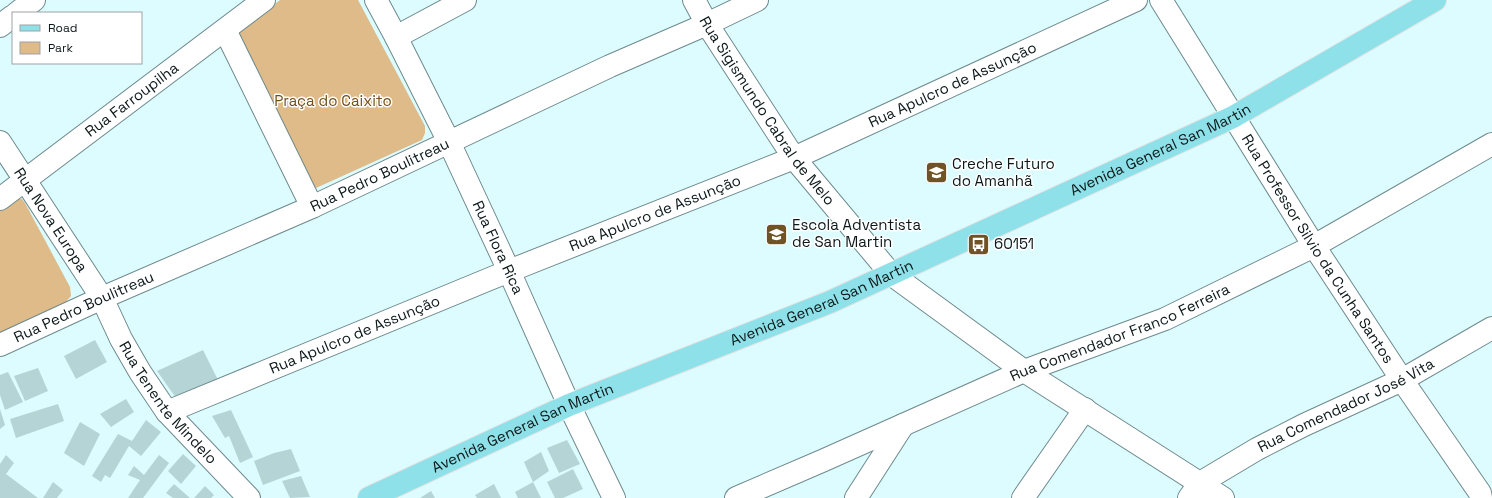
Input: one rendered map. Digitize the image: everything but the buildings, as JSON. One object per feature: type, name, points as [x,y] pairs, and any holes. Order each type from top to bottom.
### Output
[{"type":"main road","name":"Avenida General San Martin","points":[[369,498],[569,405],[830,302],[1233,117],[1435,0]]},
{"type":"street","points":[[18,12],[34,0]]},
{"type":"street","name":"Rua Farroupilha","points":[[0,200],[264,0]]},
{"type":"street","name":"Rua Flora Rica","points":[[376,0],[449,142],[569,405],[614,498]]},
{"type":"street","points":[[396,37],[465,0]]},
{"type":"street","name":"Rua Sigismundo Cabral de Melo","points":[[694,0],[707,24],[794,158],[891,274],[1024,371],[1085,409],[1195,490],[1223,498]]},
{"type":"street","name":"Rua Pedro Boulitreau","points":[[0,345],[102,298],[312,207],[610,66],[707,24],[757,0]]},
{"type":"street","name":"Rua Apulcro de Assunção","points":[[167,412],[509,271],[794,158],[1136,0]]},
{"type":"street","name":"Rua Professor Silvio da Cunha Santos","points":[[1161,0],[1314,246],[1402,380],[1481,494]]},
{"type":"street","points":[[0,26],[12,17]]},
{"type":"street","points":[[225,30],[312,207]]},
{"type":"street","name":"Rua Nova Europa","points":[[0,142],[26,179],[102,298]]},
{"type":"street","name":"Rua Comendador Franco Ferreira","points":[[736,498],[1024,371],[1165,319],[1314,246],[1492,144]]},
{"type":"street","name":"Rua Tenente Mindelo","points":[[102,298],[121,339],[140,372],[167,412],[249,498]]},
{"type":"street","name":"Rua Comendador José Vita","points":[[1195,490],[1257,449],[1304,425],[1402,380],[1492,328]]},
{"type":"street","points":[[1023,498],[1085,409]]},
{"type":"street","points":[[856,498],[902,425]]},
{"type":"green space","name":"Praça do Caixito","points":[[280,0],[358,0],[425,126],[425,133],[422,140],[305,193],[230,38]]},
{"type":"green space","points":[[17,199],[22,199],[25,203],[70,287],[71,296],[65,303],[0,333],[0,209]]},
{"type":"place","name":"Creche Futuro do Amanhã","points":[[936,173]]},
{"type":"place","name":"Escola Adventista de San Martin","points":[[777,234]]},
{"type":"place","name":"60151","points":[[979,244]]}]
